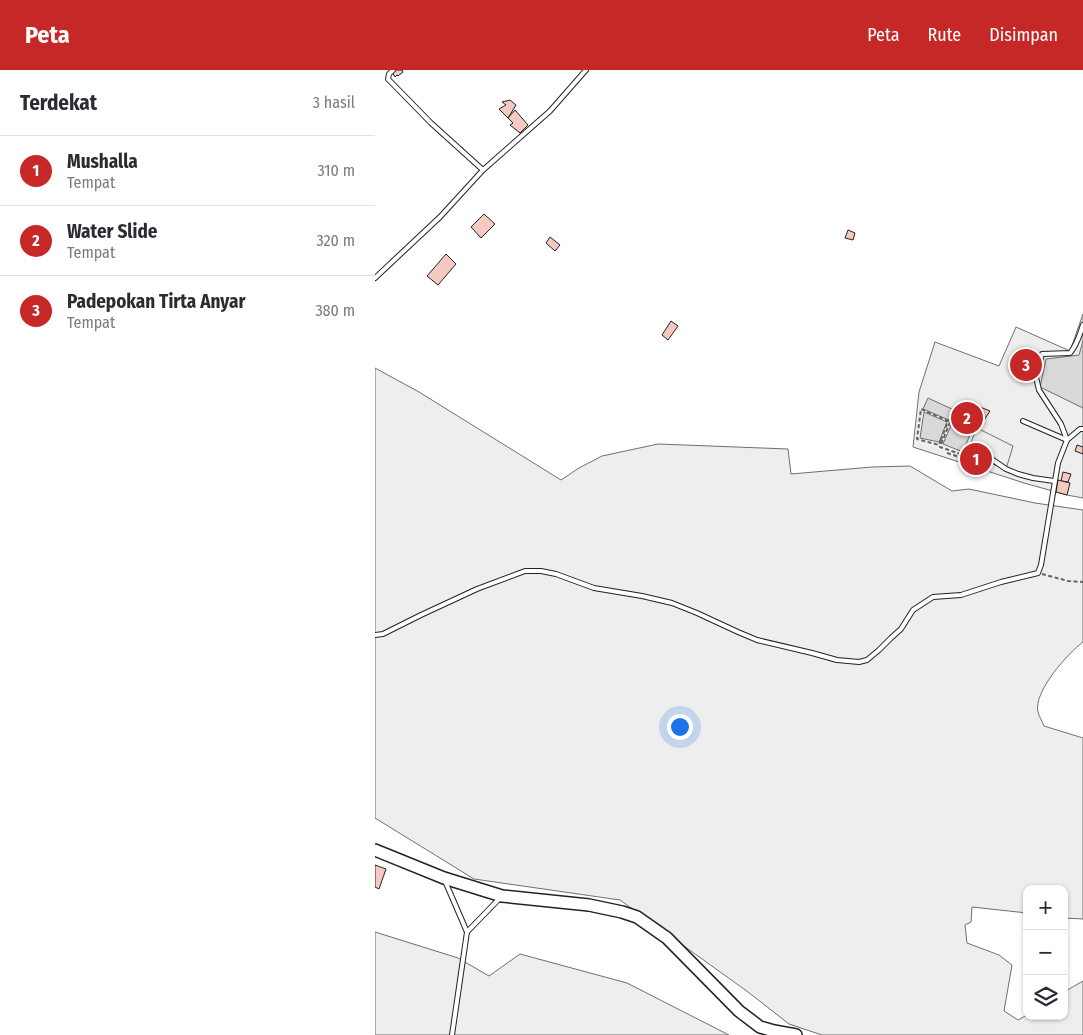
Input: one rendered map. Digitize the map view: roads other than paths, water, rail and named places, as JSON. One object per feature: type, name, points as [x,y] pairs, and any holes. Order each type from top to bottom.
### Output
[{"type":"main road","points":[[375,850],[444,878],[502,896],[589,905],[637,917],[667,938],[760,1031],[774,1031],[796,1035]]},
{"type":"lane","points":[[393,70],[389,74],[388,79],[431,123],[483,170]]},
{"type":"lane","points":[[375,278],[440,217],[483,170],[550,111],[585,70]]},
{"type":"lane","points":[[1067,440],[1061,424],[1039,390],[1036,378],[1042,354],[1070,353],[1083,325]]},
{"type":"lane","points":[[1023,421],[1067,440]]},
{"type":"lane","points":[[375,635],[383,634],[477,589],[525,571],[541,571],[556,574],[594,588],[642,596],[672,604],[757,640],[837,660],[859,662],[867,660],[901,629],[913,610],[933,597],[961,595],[1037,573],[1043,557],[1058,463],[1067,440],[1083,429]]},
{"type":"lane","points":[[974,450],[1018,474],[1054,481]]},
{"type":"lane","points":[[444,878],[467,932],[451,1035]]},
{"type":"lane","points":[[467,932],[502,896]]},
{"type":"place","name":"Padepokan Tirta Anyar","points":[[1026,365]]},
{"type":"place","name":"Water Slide","points":[[967,418]]},
{"type":"place","name":"Mushalla","points":[[976,459]]}]
